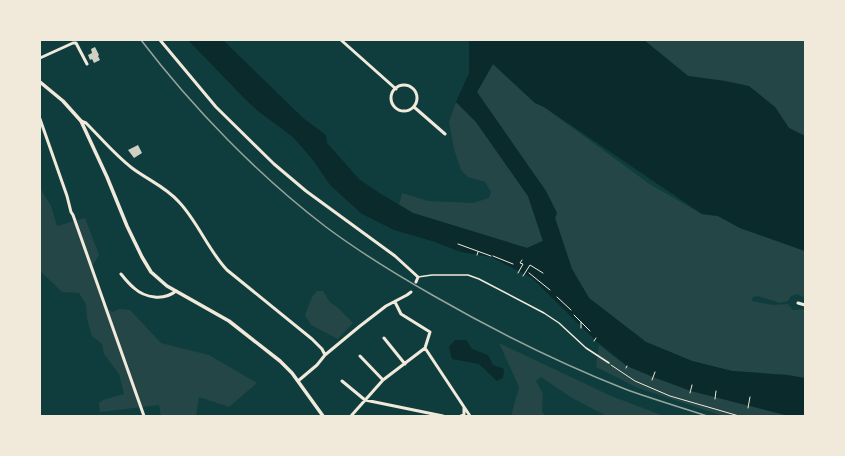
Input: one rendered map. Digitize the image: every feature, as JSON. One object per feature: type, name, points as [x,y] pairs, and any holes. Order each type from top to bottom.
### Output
[{"type":"street","points":[[160,40],[216,107],[274,164],[306,191],[395,256],[418,277],[416,282]]},
{"type":"street","points":[[341,40],[396,89]]},
{"type":"street","points":[[40,58],[76,43],[87,64]]},
{"type":"street","points":[[40,82],[63,101],[81,121],[107,178],[126,226],[151,272],[161,282],[229,321],[280,361],[292,373],[323,416]]},
{"type":"street","points":[[408,86],[415,91],[417,99],[414,106],[407,111],[396,108],[392,100],[392,96],[396,89],[408,86]]},
{"type":"street","points":[[414,106],[445,134]]},
{"type":"street","points":[[40,119],[67,196],[71,212],[74,215],[144,416]]},
{"type":"street","points":[[81,121],[86,123],[130,167],[159,184],[174,197],[187,212],[220,263],[312,339],[322,349],[325,355]]},
{"type":"street","points":[[122,274],[135,289],[146,295],[164,297],[170,296],[176,291]]},
{"type":"street","points":[[298,381],[317,365],[325,355],[378,311],[410,292]]},
{"type":"street","points":[[351,416],[383,380],[424,348],[430,332],[402,314],[395,302]]},
{"type":"street","points":[[798,303],[805,305]]},
{"type":"street","points":[[384,338],[405,364]]},
{"type":"street","points":[[424,348],[470,416]]},
{"type":"street","points":[[360,356],[383,380]]},
{"type":"street","points":[[342,381],[365,400],[443,416]]},
{"type":"street","points":[[461,416],[464,415],[464,407]]},
{"type":"lane","points":[[418,277],[432,275],[468,275],[479,279],[544,313],[558,323],[586,348],[609,363]]},
{"type":"path","points":[[458,244],[512,264]]},
{"type":"path","points":[[477,255],[478,251]]},
{"type":"path","points":[[518,273],[523,264],[520,263],[522,260]]},
{"type":"path","points":[[523,276],[530,265],[543,273]]},
{"type":"path","points":[[529,273],[550,290]]},
{"type":"path","points":[[557,297],[571,310]]},
{"type":"path","points":[[561,306],[564,303]]},
{"type":"path","points":[[574,314],[590,332]]},
{"type":"path","points":[[581,322],[581,328]]},
{"type":"path","points":[[609,363],[635,381],[656,390],[693,403],[739,416]]},
{"type":"path","points":[[652,380],[655,372]]},
{"type":"path","points":[[690,393],[692,386]]},
{"type":"path","points":[[715,399],[716,391]]},
{"type":"path","points":[[748,408],[750,397]]},
{"type":"shaded area","points":[[188,40],[223,40],[303,118],[326,135],[327,143],[360,180],[381,194],[413,213],[527,248],[543,241],[528,196],[476,122],[456,102],[469,73],[468,40],[644,40],[688,76],[749,86],[775,107],[789,128],[805,136],[805,251],[740,228],[718,216],[702,214],[544,107],[535,103],[493,64],[477,92],[546,191],[557,213],[555,218],[572,269],[589,298],[646,342],[692,361],[732,371],[787,375],[805,378],[805,416],[789,416],[691,391],[627,366],[595,340],[532,278],[491,257],[461,252],[432,241],[394,230],[362,214],[330,185],[313,160],[293,137],[258,111],[245,99]]},
{"type":"shaded area","points":[[644,40],[805,40],[805,136],[789,128],[775,107],[725,81],[688,76]]},
{"type":"shaded area","points":[[493,64],[535,103],[544,107],[651,185],[702,214],[718,216],[740,228],[805,251],[805,298],[797,294],[791,296],[788,301],[780,303],[758,296],[753,297],[752,301],[772,305],[788,304],[793,310],[805,309],[805,378],[787,375],[732,371],[692,361],[646,342],[589,298],[572,269],[555,218],[477,92]]},
{"type":"shaded area","points":[[456,102],[476,122],[528,196],[543,241],[527,248],[413,213],[399,205],[402,193],[428,201],[473,203],[489,198],[491,192],[485,182],[468,177],[461,170],[454,149],[449,122]]},
{"type":"shaded area","points":[[40,188],[51,206],[57,226],[85,218],[99,255],[91,268],[102,304],[112,312],[120,309],[130,310],[161,343],[209,355],[257,383],[229,407],[199,397],[196,416],[161,416],[159,405],[100,412],[99,403],[103,400],[124,394],[119,374],[104,354],[102,344],[92,336],[87,319],[86,304],[79,293],[62,292],[40,271]]},
{"type":"shaded area","points":[[317,291],[323,291],[329,301],[353,323],[338,339],[311,325],[305,315],[312,297]]},
{"type":"shaded area","points":[[455,340],[466,340],[472,349],[488,355],[493,365],[504,369],[503,378],[497,381],[479,364],[452,359],[449,347]]},
{"type":"shaded area","points":[[499,343],[611,396],[664,416],[607,416],[572,398],[541,377],[536,381],[543,394],[542,411],[545,416],[511,416],[519,387]]},
{"type":"shaded area","points":[[599,345],[627,366],[691,391],[789,416],[723,416],[638,388],[596,367]]},
{"type":"building","points":[[95,47],[100,60],[94,63],[92,59],[90,60],[88,55],[92,53],[91,49]]},
{"type":"building","points":[[138,145],[142,153],[134,158],[128,150]]},
{"type":"railway","points":[[141,40],[182,91],[251,163],[301,207],[339,237],[366,255],[457,309],[552,357],[625,389],[707,416]]}]
